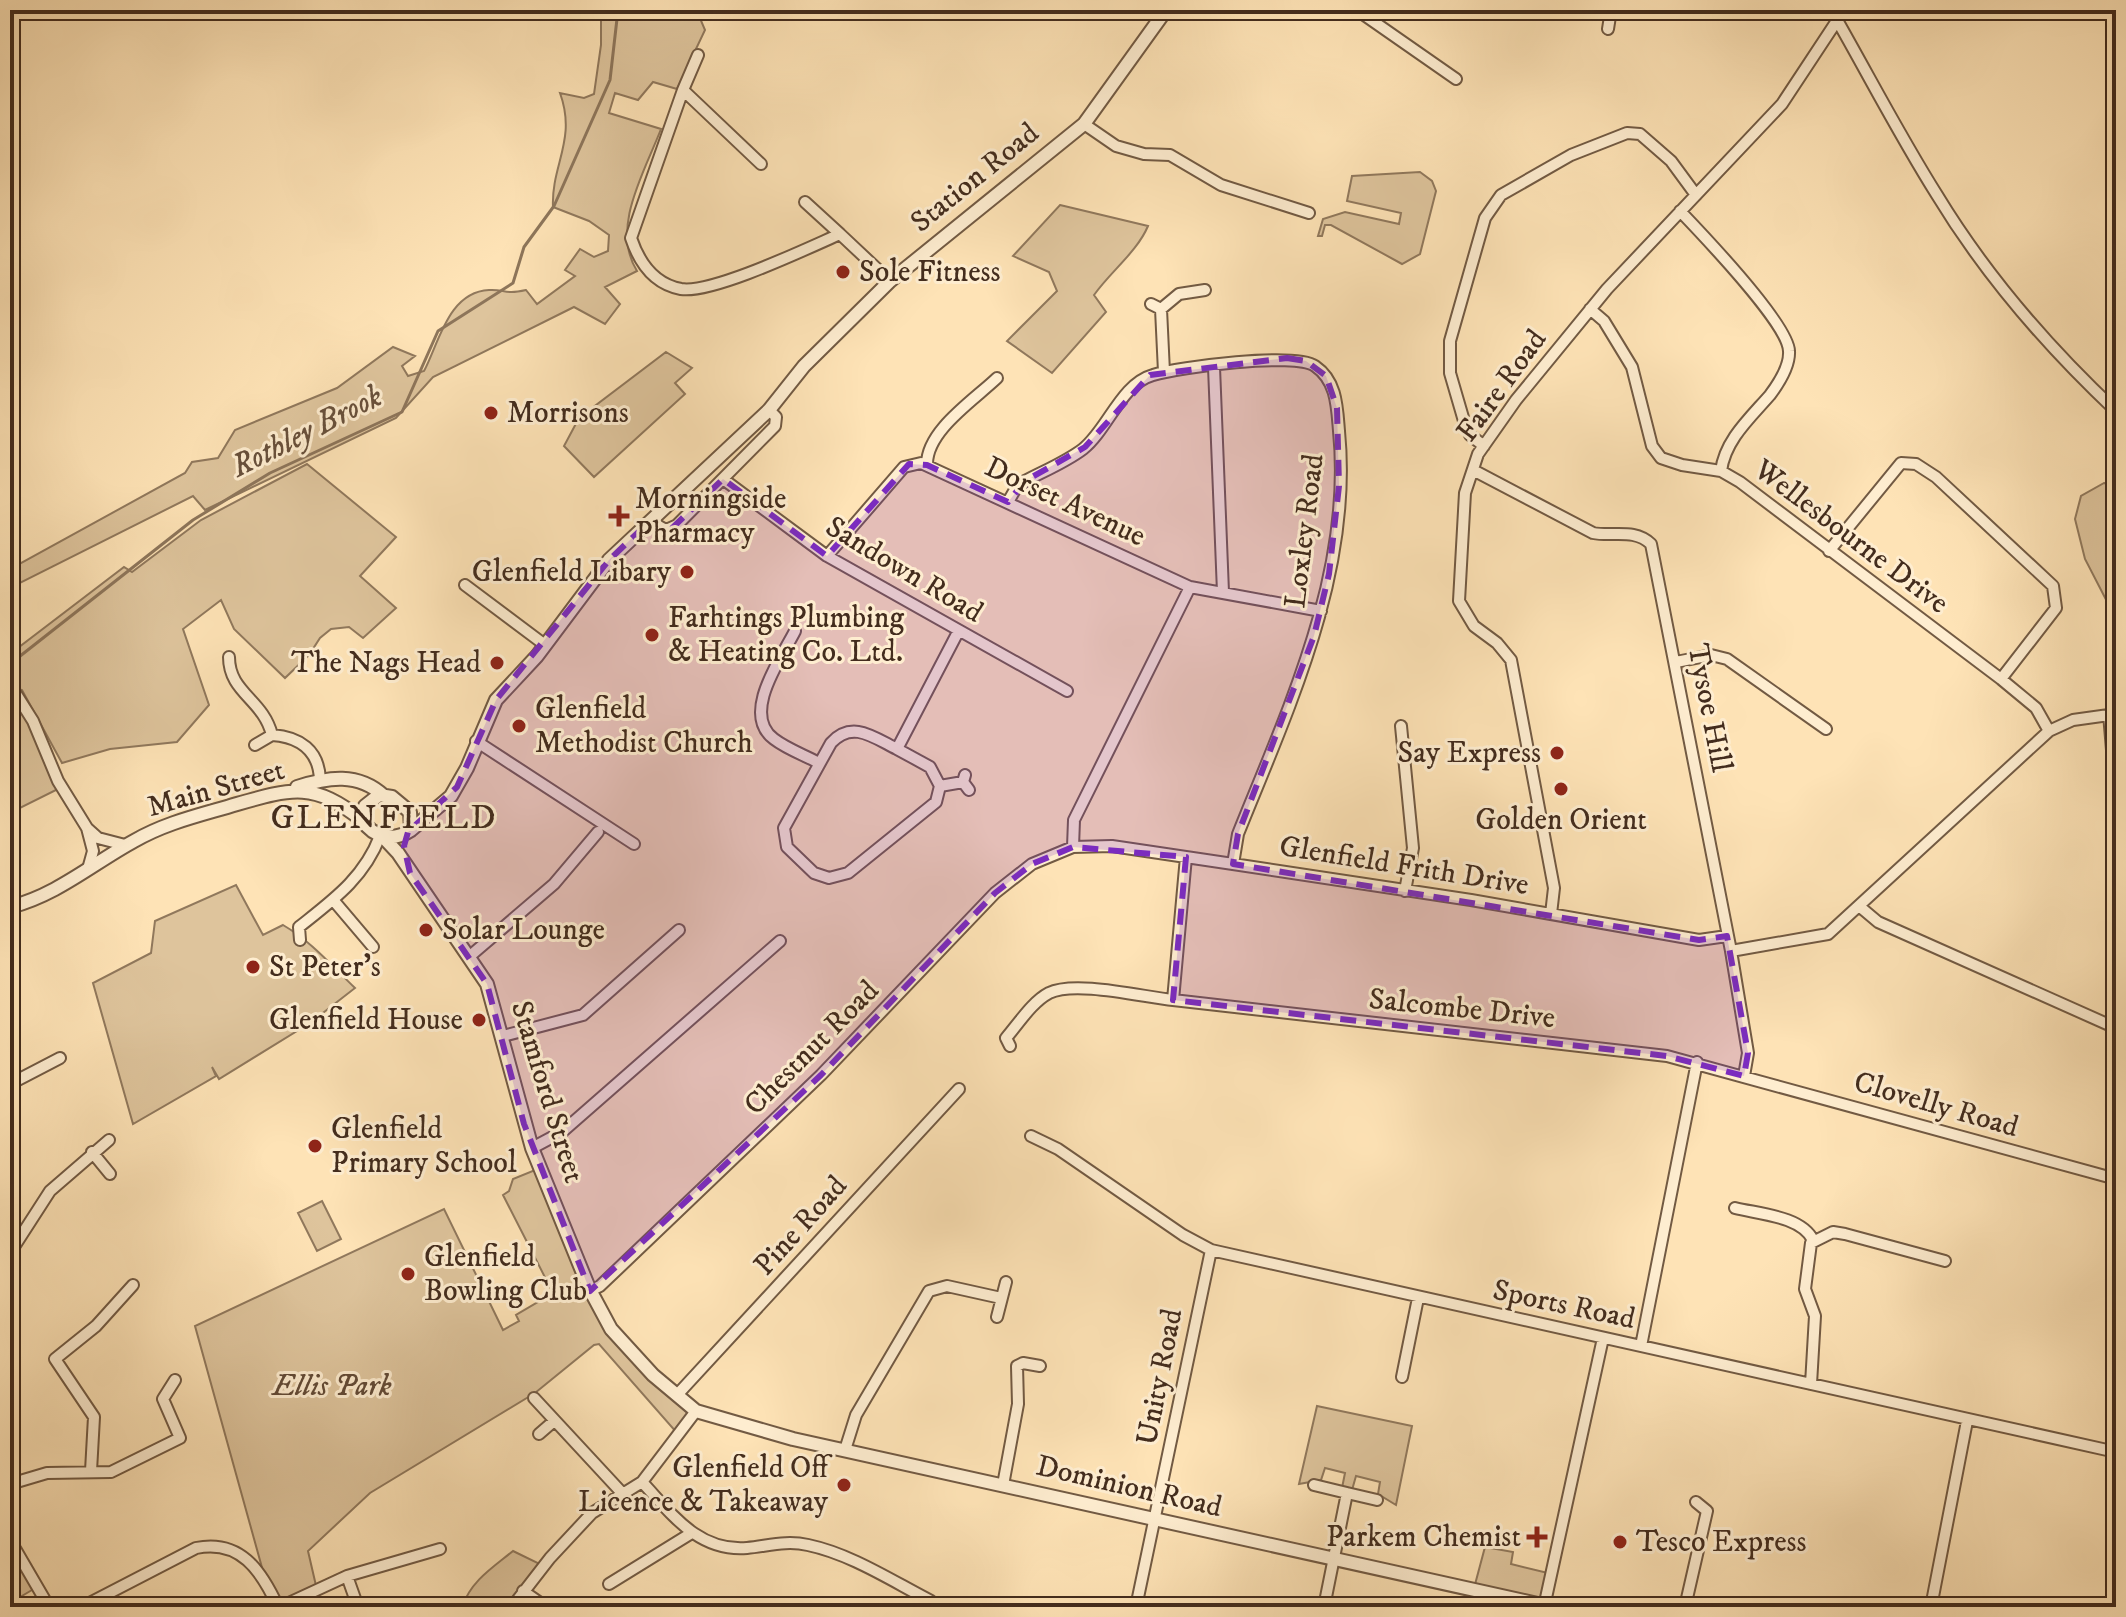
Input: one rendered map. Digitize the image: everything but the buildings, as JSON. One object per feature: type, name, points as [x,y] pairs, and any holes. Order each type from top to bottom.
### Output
[{"type":"street","name":"Station Road","points":[[410,831],[457,787],[496,700],[545,645],[609,560],[769,410],[804,366],[890,281],[1084,124],[1166,10]]},
{"type":"street","points":[[1357,10],[1456,79]]},
{"type":"street","points":[[1608,29],[1611,10]]},
{"type":"street","name":"Faire Road","points":[[1551,914],[1554,888],[1511,660],[1497,643],[1474,626],[1459,601],[1465,493],[1484,446],[1590,309],[1782,104],[1844,10]]},
{"type":"street","points":[[1837,20],[1938,197],[2012,298],[2078,375],[2116,411]]},
{"type":"street","points":[[698,55],[631,238],[645,269],[682,289],[698,288],[773,263],[840,234]]},
{"type":"street","points":[[683,90],[761,164]]},
{"type":"street","points":[[1084,124],[1116,146],[1144,154],[1170,155],[1221,185],[1309,213]]},
{"type":"street","points":[[1484,446],[1470,435],[1464,421],[1450,373],[1450,341],[1485,218],[1501,195],[1571,155],[1627,133],[1640,134],[1671,161],[1696,195]]},
{"type":"street","points":[[805,202],[890,281]]},
{"type":"street","points":[[1680,211],[1757,299],[1788,340],[1790,354],[1774,390],[1731,442],[1723,455],[1721,471]]},
{"type":"street","points":[[1164,372],[1156,306],[1179,294],[1205,290]]},
{"type":"street","name":"Wellesbourne Drive","points":[[1590,309],[1604,321],[1632,367],[1652,446],[1661,458],[1721,471],[1740,482],[2001,679],[2036,708],[2049,731]]},
{"type":"street","name":"Loxley Road","points":[[1008,502],[1016,488],[1025,481],[1085,447],[1140,382],[1164,372],[1297,359],[1320,370],[1333,388],[1341,446],[1339,486],[1321,611],[1286,714],[1238,834],[1233,864]]},
{"type":"street","points":[[1214,367],[1223,592]]},
{"type":"street","points":[[827,556],[904,467],[914,463],[927,465],[927,453],[935,438],[997,378]]},
{"type":"street","name":"Station Road","points":[[650,521],[661,529],[671,529],[775,426],[776,417],[769,410]]},
{"type":"street","points":[[1829,551],[1901,463],[1916,464],[1936,477],[2053,586],[2056,608],[2001,679]]},
{"type":"street","name":"Dorset Avenue","points":[[927,465],[1190,587],[1321,611]]},
{"type":"street","name":"Tysoe Hill","points":[[1473,470],[1593,533],[1607,536],[1630,533],[1651,544],[1731,951],[1748,1053],[1744,1076]]},
{"type":"street","name":"Sandown Road","points":[[723,479],[827,556],[1067,691]]},
{"type":"street","points":[[465,585],[545,645]]},
{"type":"street","points":[[1073,847],[1074,820],[1190,587]]},
{"type":"street","points":[[795,631],[762,699],[761,714],[764,728],[772,738],[819,763]]},
{"type":"street","points":[[897,749],[958,632]]},
{"type":"street","points":[[1676,662],[1711,655],[1727,659],[1826,729]]},
{"type":"street","points":[[229,657],[231,675],[264,712],[272,735]]},
{"type":"street","points":[[10,692],[16,694],[33,721],[58,781],[87,828],[98,838],[125,845]]},
{"type":"street","points":[[1731,951],[1828,934],[2049,731],[2073,720],[2113,714],[2116,798]]},
{"type":"street","points":[[1401,726],[1413,848],[1405,891]]},
{"type":"street","points":[[850,730],[860,731],[930,767],[940,786],[931,808],[848,873],[829,878],[814,873],[787,847],[783,838],[788,817],[819,763],[839,734],[850,730]]},
{"type":"street","points":[[255,745],[272,735],[306,745],[319,766],[320,780],[325,790],[339,802]]},
{"type":"street","points":[[476,741],[634,844]]},
{"type":"street","points":[[286,790],[320,780],[357,780],[410,812],[437,809]]},
{"type":"street","points":[[940,786],[965,783]]},
{"type":"street","name":"Main Street","points":[[10,907],[46,896],[125,845],[172,822],[286,790],[308,791],[339,802],[362,820]]},
{"type":"street","points":[[384,796],[368,801],[362,820],[381,836],[410,831]]},
{"type":"street","points":[[405,862],[410,812]]},
{"type":"street","points":[[87,828],[93,851],[88,869]]},
{"type":"street","points":[[470,956],[554,884],[598,832]]},
{"type":"street","points":[[300,940],[299,927],[334,901],[372,857],[381,836]]},
{"type":"street","name":"Stamford Street","points":[[381,836],[405,862],[433,908],[487,984],[532,1148],[590,1291],[611,1329],[625,1346],[696,1411]]},
{"type":"street","name":"Glenfield Frith Drive","points":[[1073,847],[1112,846],[1699,940],[1727,936]]},
{"type":"street","name":"Chestnut Road","points":[[590,1291],[600,1286],[821,1075],[995,893],[1032,864],[1073,847]]},
{"type":"street","points":[[1173,1000],[1186,857]]},
{"type":"street","points":[[334,901],[373,947]]},
{"type":"street","points":[[1859,906],[1878,922],[2116,1028]]},
{"type":"street","points":[[503,1036],[583,1015],[679,930]]},
{"type":"street","points":[[532,1148],[562,1132],[780,941]]},
{"type":"street","name":"Salcombe Drive","points":[[1010,1046],[1006,1038],[1040,999],[1057,990],[1077,988],[1667,1056],[1744,1076]]},
{"type":"street","points":[[10,1084],[60,1058]]},
{"type":"street","points":[[1641,1346],[1697,1062]]},
{"type":"street","name":"Clovelly Road","points":[[1744,1076],[2116,1179]]},
{"type":"street","name":"Pine Road","points":[[677,1395],[959,1089]]},
{"type":"street","name":"Sports Road","points":[[1031,1136],[1058,1149],[1183,1235],[1211,1250],[2116,1452]]},
{"type":"street","points":[[10,1253],[50,1191],[109,1140]]},
{"type":"street","points":[[92,1152],[110,1174]]},
{"type":"street","points":[[1735,1208],[1791,1221],[1804,1228],[1813,1240],[1805,1289],[1815,1316],[1811,1384]]},
{"type":"street","points":[[1813,1240],[1833,1232],[1945,1261]]},
{"type":"street","name":"Unity Road","points":[[1136,1607],[1211,1250]]},
{"type":"street","points":[[997,1317],[1006,1282]]},
{"type":"street","points":[[91,1471],[94,1417],[55,1359],[96,1326],[133,1285]]},
{"type":"street","points":[[845,1450],[856,1415],[929,1291],[957,1287],[1001,1298]]},
{"type":"street","points":[[1402,1377],[1418,1298]]},
{"type":"street","points":[[1546,1606],[1603,1338]]},
{"type":"street","points":[[1003,1485],[1018,1404],[1017,1366],[1023,1363],[1040,1366]]},
{"type":"street","points":[[10,1484],[47,1473],[111,1472],[180,1438],[163,1399],[175,1380]]},
{"type":"street","points":[[534,1398],[623,1494]]},
{"type":"street","points":[[512,1607],[592,1513],[642,1482],[696,1411]]},
{"type":"street","name":"Dominion Road","points":[[696,1411],[845,1450],[1546,1606]]},
{"type":"street","points":[[539,1434],[554,1421]]},
{"type":"street","points":[[1931,1607],[1967,1421]]},
{"type":"street","points":[[642,1482],[690,1534],[729,1548],[790,1542],[825,1549],[931,1601]]},
{"type":"street","points":[[1314,1485],[1377,1500]]},
{"type":"street","points":[[1324,1607],[1347,1493]]},
{"type":"street","points":[[1685,1607],[1707,1511],[1696,1502]]},
{"type":"street","points":[[609,1584],[690,1534]]},
{"type":"street","points":[[82,1607],[196,1548],[215,1544],[234,1548],[266,1582],[279,1607],[347,1576],[440,1549]]},
{"type":"street","points":[[11,1547],[49,1607]]},
{"type":"street","points":[[347,1576],[358,1607]]},
{"type":"street","points":[[523,1591],[546,1607]]},
{"type":"highlighted area","points":[[1287,358],[1306,361],[1326,376],[1337,408],[1339,486],[1329,574],[1314,636],[1238,834],[1233,864],[1699,940],[1727,936],[1748,1053],[1744,1076],[1667,1056],[1173,1000],[1186,857],[1073,847],[1032,864],[995,893],[821,1075],[590,1291],[524,1124],[487,984],[410,873],[404,846],[408,832],[457,787],[496,700],[609,560],[650,521],[667,533],[723,479],[827,556],[909,464],[927,465],[1008,502],[1025,481],[1085,447],[1150,375]]},
{"type":"green space","points":[[601,10],[700,10],[699,16],[705,30],[677,89],[653,82],[638,100],[615,93],[609,113],[661,129],[639,181],[629,218],[627,237],[637,271],[605,287],[620,304],[605,324],[574,307],[433,377],[396,418],[205,510],[193,496],[10,588],[10,569],[185,473],[192,462],[218,458],[235,430],[337,388],[393,347],[415,356],[402,366],[408,376],[424,371],[454,309],[475,293],[526,290],[537,304],[575,276],[565,270],[580,249],[594,257],[608,251],[609,235],[589,221],[553,207],[566,125],[560,93],[584,98],[594,94],[601,45]]},
{"type":"green space","points":[[1420,172],[1432,181],[1436,191],[1420,254],[1402,264],[1331,225],[1325,225],[1322,236],[1318,236],[1323,219],[1345,212],[1399,224],[1401,213],[1347,201],[1352,176]]},
{"type":"green space","points":[[1060,205],[1148,226],[1137,244],[1094,295],[1106,312],[1052,373],[1007,341],[1057,291],[1049,272],[1013,256]]},
{"type":"green space","points":[[666,352],[692,368],[675,383],[685,394],[594,477],[564,446],[579,418]]},
{"type":"green space","points":[[307,464],[396,537],[360,576],[396,608],[363,638],[349,627],[331,629],[285,678],[234,629],[221,600],[183,629],[209,705],[177,742],[110,749],[62,763],[22,690],[10,686],[10,654],[124,567],[132,572],[201,520]]},
{"type":"green space","points":[[2104,483],[2116,486],[2116,619],[2085,559],[2075,519],[2081,496]]},
{"type":"green space","points":[[10,697],[29,724],[58,789],[10,813]]},
{"type":"green space","points":[[236,885],[263,935],[283,925],[312,946],[355,988],[310,1023],[219,1079],[212,1067],[216,1076],[133,1124],[93,983],[151,953],[155,921]]},
{"type":"green space","name":"Ellis Park","points":[[540,1168],[611,1329],[696,1411],[677,1433],[599,1344],[594,1345],[535,1393],[370,1493],[308,1551],[317,1590],[280,1607],[266,1582],[195,1326],[444,1209],[503,1330],[519,1321],[516,1315],[553,1293],[503,1195],[509,1191],[513,1179]]},
{"type":"green space","points":[[322,1201],[341,1239],[317,1251],[298,1213]]},
{"type":"green space","points":[[1317,1406],[1412,1426],[1396,1505],[1378,1494],[1380,1482],[1356,1476],[1352,1490],[1342,1488],[1345,1473],[1325,1468],[1321,1480],[1299,1484]]},
{"type":"green space","points":[[1485,1547],[1513,1552],[1511,1564],[1552,1574],[1544,1605],[1551,1607],[1469,1607]]},
{"type":"green space","points":[[14,1550],[37,1587],[10,1603],[10,1552]]},
{"type":"green space","points":[[513,1551],[544,1566],[512,1607],[462,1607],[477,1582]]},
{"type":"waterway","name":"Rothley Brook","points":[[10,664],[193,520],[270,473],[402,412],[438,331],[513,283],[524,247],[554,206],[610,80],[618,10]]},
{"type":"place","name":"Sole Fitness","points":[[843,272]]},
{"type":"place","name":"Morrisons","points":[[491,413]]},
{"type":"place","name":"Morningside Pharmacy","points":[[619,516]]},
{"type":"place","name":"Glenfield Libary","points":[[687,572]]},
{"type":"place","name":"Farhtings Plumbing & Heating Co. Ltd.","points":[[652,635]]},
{"type":"place","name":"The Nags Head","points":[[497,663]]},
{"type":"place","name":"Glenfield Methodist Church","points":[[519,726]]},
{"type":"place","name":"Say Express","points":[[1557,753]]},
{"type":"place","name":"Golden Orient","points":[[1561,789]]},
{"type":"place","name":"Solar Lounge","points":[[426,930]]},
{"type":"place","name":"St Peter's","points":[[253,967]]},
{"type":"place","name":"Glenfield House","points":[[479,1020]]},
{"type":"place","name":"Glenfield Primary School","points":[[315,1146]]},
{"type":"place","name":"Glenfield Bowling Club","points":[[408,1274]]},
{"type":"place","name":"Glenfield Off Licence & Takeaway","points":[[844,1485]]},
{"type":"place","name":"Parkem Chemist","points":[[1537,1537]]},
{"type":"place","name":"Tesco Express","points":[[1620,1542]]},
{"type":"district","name":"GLENFIELD","points":[[384,818]]}]
